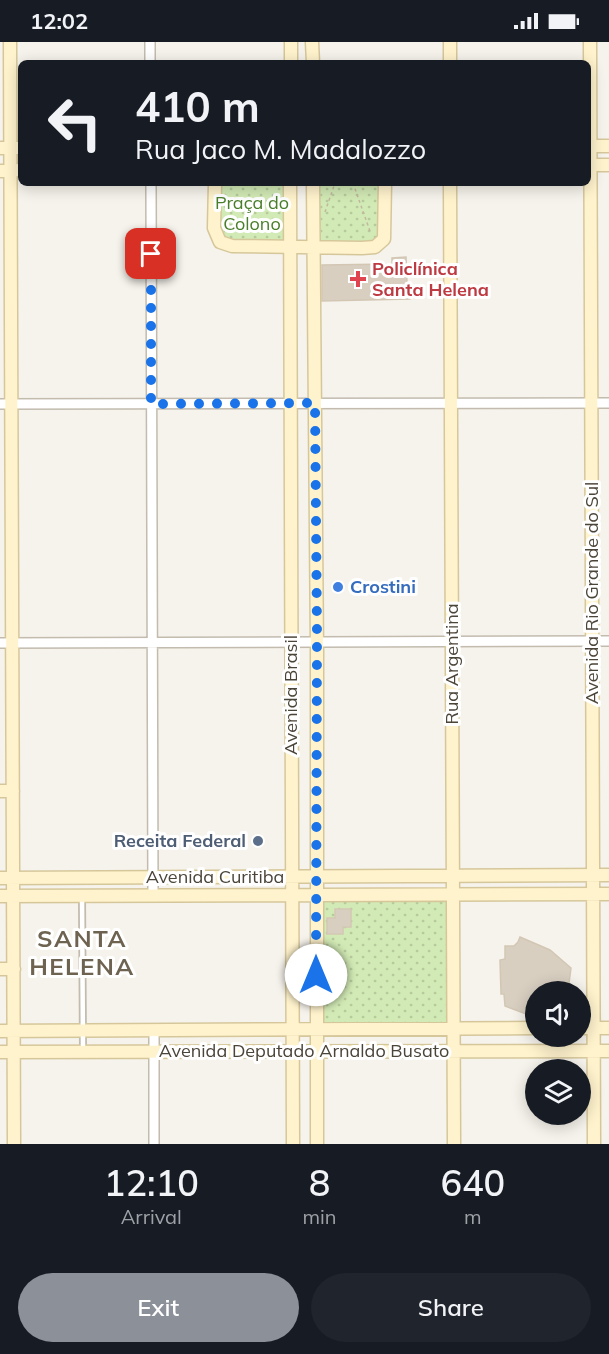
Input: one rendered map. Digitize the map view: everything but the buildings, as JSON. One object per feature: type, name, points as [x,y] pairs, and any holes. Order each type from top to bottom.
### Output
[{"type":"street","points":[[10,42],[6,404],[6,791],[13,878],[14,1144]]},
{"type":"street","points":[[150,42],[150,60]]},
{"type":"street","points":[[291,42],[291,60]]},
{"type":"street","points":[[312,42],[313,60]]},
{"type":"street","points":[[450,42],[450,60]]},
{"type":"street","name":"Avenida Rio Grande do Sul","points":[[590,42],[590,60]]},
{"type":"street","points":[[591,146],[609,146]]},
{"type":"street","points":[[591,165],[609,165]]},
{"type":"street","points":[[151,186],[153,896]]},
{"type":"street","points":[[215,186],[214,228],[220,242],[232,246],[290,247],[375,246],[384,239],[385,186]]},
{"type":"street","name":"Avenida Brasil","points":[[290,186],[293,1144]]},
{"type":"street","name":"Avenida Brasil","points":[[313,186],[317,642],[317,1144]]},
{"type":"street","name":"Rua Argentina","points":[[450,186],[454,1144]]},
{"type":"street","name":"Avenida Rio Grande do Sul","points":[[589,186],[594,1144]]},
{"type":"street","points":[[6,404],[609,403]]},
{"type":"street","points":[[6,643],[609,641]]},
{"type":"street","name":"Avenida Curitiba","points":[[0,878],[609,875]]},
{"type":"street","name":"Avenida Curitiba","points":[[0,896],[609,894]]},
{"type":"street","points":[[0,969],[14,969]]},
{"type":"street","name":"Avenida Deputado Arnaldo Busato","points":[[0,1031],[525,1028]]},
{"type":"street","points":[[594,1028],[609,1028]]},
{"type":"street","points":[[154,1030],[154,1144]]},
{"type":"street","name":"Avenida Deputado Arnaldo Busato","points":[[0,1052],[609,1051]]},
{"type":"lane","points":[[82,896],[83,1052]]},
{"type":"path","points":[[354,186],[375,246]]},
{"type":"green space","name":"Praça do Colono","points":[[218,186],[287,186],[287,243],[232,242],[222,238],[217,228]]},
{"type":"green space","name":"Praça do Colono","points":[[316,186],[381,186],[381,236],[375,242],[316,244]]},
{"type":"green space","points":[[319,898],[450,898],[451,1025],[320,1024]]},
{"type":"place","name":"Policlínica Santa Helena","points":[[358,279]]},
{"type":"place","name":"Crostini","points":[[338,587]]},
{"type":"place","name":"Receita Federal","points":[[258,841]]},
{"type":"district","name":"SANTA HELENA","points":[[82,953]]},
{"type":"route","points":[[151,254],[151,404],[315,403],[316,975]]}]
